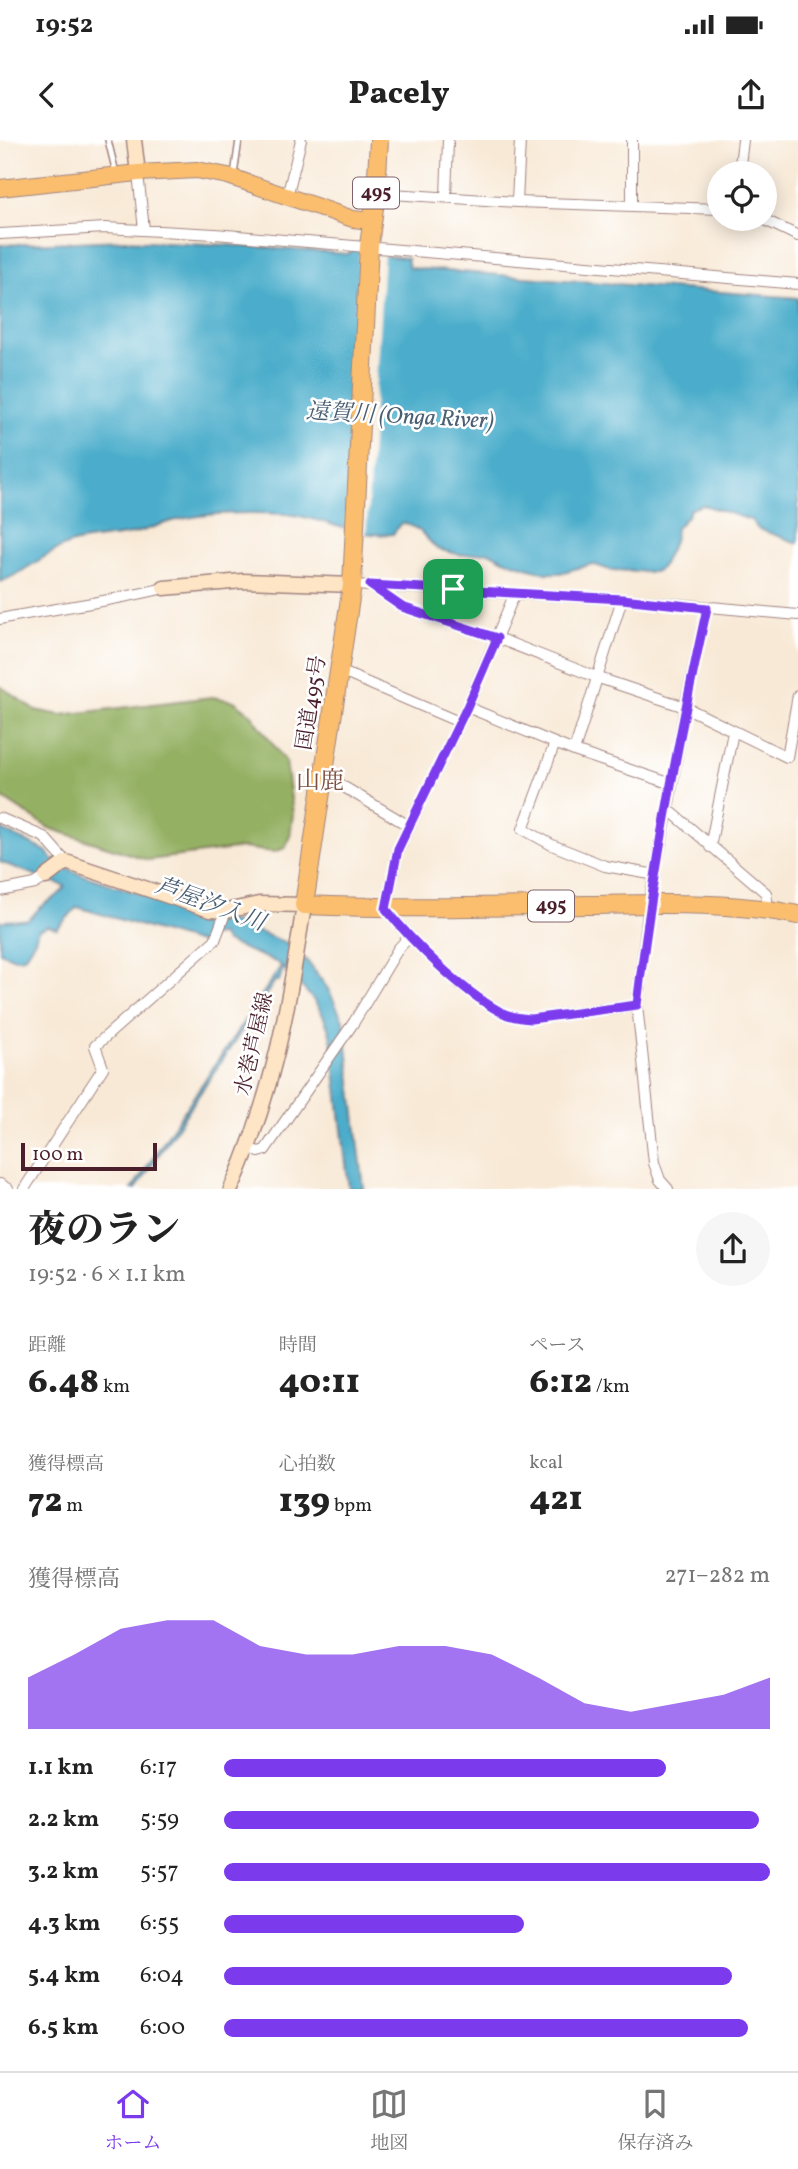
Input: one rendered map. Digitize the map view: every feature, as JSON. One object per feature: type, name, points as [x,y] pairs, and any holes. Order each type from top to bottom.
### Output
[{"type":"highway","name":"国道495号","points":[[304,905],[340,671],[361,585],[369,246],[379,140]]},
{"type":"highway","name":"495","points":[[304,905],[386,909],[649,904],[768,909],[798,915]]},
{"type":"main road","points":[[0,188],[138,173],[197,170],[233,178],[353,219],[371,221]]},
{"type":"street","points":[[134,140],[144,230]]},
{"type":"street","points":[[287,197],[301,140]]},
{"type":"street","points":[[446,197],[448,140]]},
{"type":"street","points":[[517,202],[520,140]]},
{"type":"street","points":[[632,140],[632,205]]},
{"type":"street","points":[[740,161],[743,140]]},
{"type":"street","points":[[376,193],[517,202],[707,208]]},
{"type":"street","points":[[777,226],[798,236]]},
{"type":"street","points":[[0,234],[105,228],[144,230],[369,246],[798,284]]},
{"type":"street","points":[[0,620],[164,589],[243,581],[622,599],[798,615]]},
{"type":"street","points":[[361,585],[402,607],[497,638],[596,677],[685,707],[787,757],[798,695]]},
{"type":"street","points":[[515,593],[467,707],[398,849],[386,909],[410,936],[470,991],[500,1012],[516,1018],[531,1019],[637,1005]]},
{"type":"street","points":[[575,751],[622,599]]},
{"type":"street","points":[[668,1189],[660,1180],[654,1163],[637,1005],[649,904],[685,707],[707,608]]},
{"type":"street","points":[[340,671],[459,722]]},
{"type":"street","points":[[467,707],[575,751],[672,784]]},
{"type":"street","points":[[710,847],[733,732]]},
{"type":"street","points":[[555,743],[523,829],[552,845],[606,866],[656,876]]},
{"type":"street","points":[[324,775],[409,826]]},
{"type":"street","points":[[668,808],[766,893],[768,909]]},
{"type":"street","points":[[0,818],[44,837],[64,863],[210,910],[225,912],[259,904],[304,905]]},
{"type":"street","points":[[0,891],[35,884],[64,863]]},
{"type":"street","name":"水巻芦屋線","points":[[231,1189],[249,1149],[285,1024],[304,905]]},
{"type":"street","points":[[24,1189],[103,1068],[94,1046],[215,940],[225,912]]},
{"type":"street","points":[[249,1149],[259,1152],[265,1150],[354,1022],[398,949],[410,936]]},
{"type":"street","points":[[0,1184],[8,1189]]},
{"type":"lane","points":[[108,140],[117,176]]},
{"type":"lane","points":[[233,178],[239,140]]},
{"type":"green space","points":[[0,686],[35,710],[61,715],[212,697],[234,701],[251,714],[286,762],[293,814],[290,836],[285,848],[274,852],[243,848],[148,860],[49,828],[0,796]]},
{"type":"water","name":"遠賀川 (Onga River)","points":[[125,240],[349,254],[359,243],[376,255],[407,258],[409,268],[798,298],[798,543],[758,529],[751,520],[702,505],[689,510],[689,514],[676,528],[674,541],[661,568],[654,572],[610,570],[592,564],[560,573],[546,573],[504,560],[489,552],[461,555],[437,549],[420,531],[406,523],[400,524],[393,534],[379,535],[298,516],[228,513],[187,518],[133,534],[70,544],[0,582],[0,245]]},
{"type":"water","points":[[0,829],[46,851],[54,861],[79,874],[228,920],[287,943],[307,961],[328,989],[344,1022],[364,1189],[349,1189],[328,1027],[313,1000],[283,968],[279,981],[275,981],[136,1189],[132,1189],[281,966],[226,942],[221,935],[211,936],[202,944],[77,907],[57,929],[48,926],[38,930],[24,957],[15,958],[0,952],[0,922],[28,920],[65,886],[0,862]]},
{"type":"pier","points":[[360,244],[384,253],[366,537],[345,532]]},
{"type":"district","name":"山鹿","points":[[320,782]]},
{"type":"route","points":[[370,585],[453,589],[622,599],[707,608],[685,707],[649,904],[637,1005],[531,1019],[516,1018],[500,1012],[470,991],[419,946],[386,909],[398,849],[467,707],[497,638],[402,607],[370,585]]},
{"type":"water label","name":"芦屋汐入川","points":[[210,905]]}]
